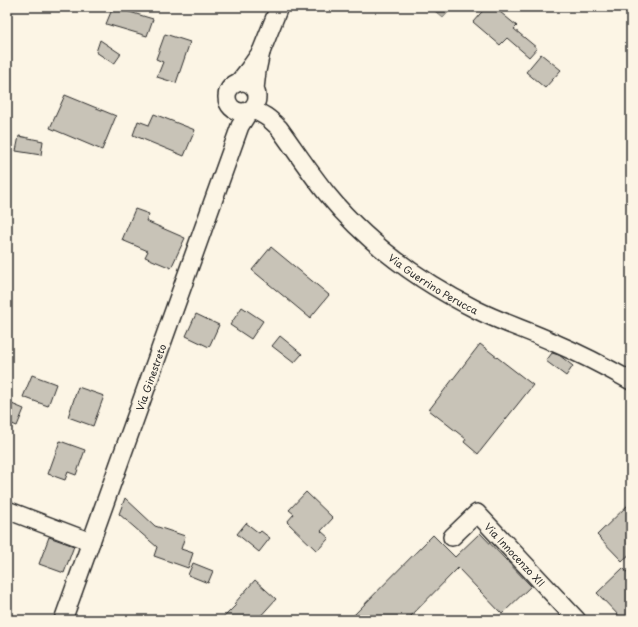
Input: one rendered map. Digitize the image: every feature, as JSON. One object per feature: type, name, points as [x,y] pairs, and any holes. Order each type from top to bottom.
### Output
[{"type":"street","points":[[238,83],[261,52],[279,7]]},
{"type":"street","points":[[231,108],[240,112],[250,110],[256,103],[261,52]]},
{"type":"street","points":[[238,134],[237,122],[228,103],[228,93],[233,85],[238,83],[247,83],[256,91]]},
{"type":"street","name":"Via Guerrino Perucca","points":[[256,91],[267,106],[279,128],[342,211],[370,239],[410,270],[478,311],[570,349],[631,381]]},
{"type":"street","name":"Via Guerrino Perucca","points":[[250,110],[262,114],[279,128]]},
{"type":"street","name":"Via Ginestreto","points":[[63,620],[240,126],[250,110]]},
{"type":"street","points":[[7,510],[91,542]]},
{"type":"street","name":"Via Innocenzo XII","points":[[452,537],[477,513],[578,620]]},
{"type":"shaded area","points":[[430,7],[453,7],[443,18]]},
{"type":"building","points":[[113,7],[153,19],[147,36],[106,24]]},
{"type":"building","points":[[486,7],[494,7],[517,26],[514,29],[537,48],[529,57],[507,38],[500,45],[473,22]]},
{"type":"building","points":[[165,34],[190,42],[176,83],[157,77],[163,62],[156,59]]},
{"type":"building","points":[[100,40],[121,54],[114,64],[96,52]]},
{"type":"building","points":[[541,54],[561,70],[545,88],[526,72]]},
{"type":"building","points":[[65,95],[116,116],[102,150],[50,128]]},
{"type":"building","points":[[154,114],[195,130],[184,156],[133,135],[138,121],[149,125]]},
{"type":"building","points":[[19,136],[43,141],[41,155],[16,151]]},
{"type":"building","points":[[135,209],[149,214],[146,221],[185,238],[171,268],[145,257],[148,251],[122,240]]},
{"type":"building","points":[[271,247],[329,295],[310,318],[252,270]]},
{"type":"building","points":[[242,307],[263,321],[251,339],[230,325]]},
{"type":"building","points":[[196,314],[219,325],[209,347],[186,336]]},
{"type":"building","points":[[280,336],[302,354],[294,363],[272,346]]},
{"type":"building","points":[[480,344],[533,385],[478,454],[464,442],[466,439],[429,410]]},
{"type":"building","points":[[552,353],[559,355],[573,366],[566,376],[546,361]]},
{"type":"building","points":[[32,375],[56,384],[48,406],[23,397]]},
{"type":"building","points":[[78,387],[104,396],[93,426],[68,417]]},
{"type":"building","points":[[7,402],[24,409],[17,426],[7,422]]},
{"type":"building","points":[[60,441],[85,450],[76,475],[68,472],[65,480],[48,474]]},
{"type":"building","points":[[306,492],[333,518],[321,531],[329,538],[317,551],[287,522],[294,514],[289,510]]},
{"type":"building","points":[[125,498],[155,526],[185,536],[181,549],[193,553],[188,568],[154,556],[157,547],[119,514]]},
{"type":"building","points":[[631,502],[631,553],[622,561],[597,535]]},
{"type":"building","points":[[246,523],[259,533],[261,531],[270,538],[259,552],[237,534]]},
{"type":"building","points":[[480,533],[531,586],[502,614],[458,568],[407,620],[349,620],[433,535],[455,557]]},
{"type":"building","points":[[49,537],[74,546],[64,573],[39,564]]},
{"type":"building","points":[[193,563],[213,571],[208,583],[188,575]]},
{"type":"building","points":[[623,568],[631,576],[631,620],[623,620],[597,593]]},
{"type":"building","points":[[255,580],[276,599],[257,620],[221,620],[236,605],[234,604]]}]
